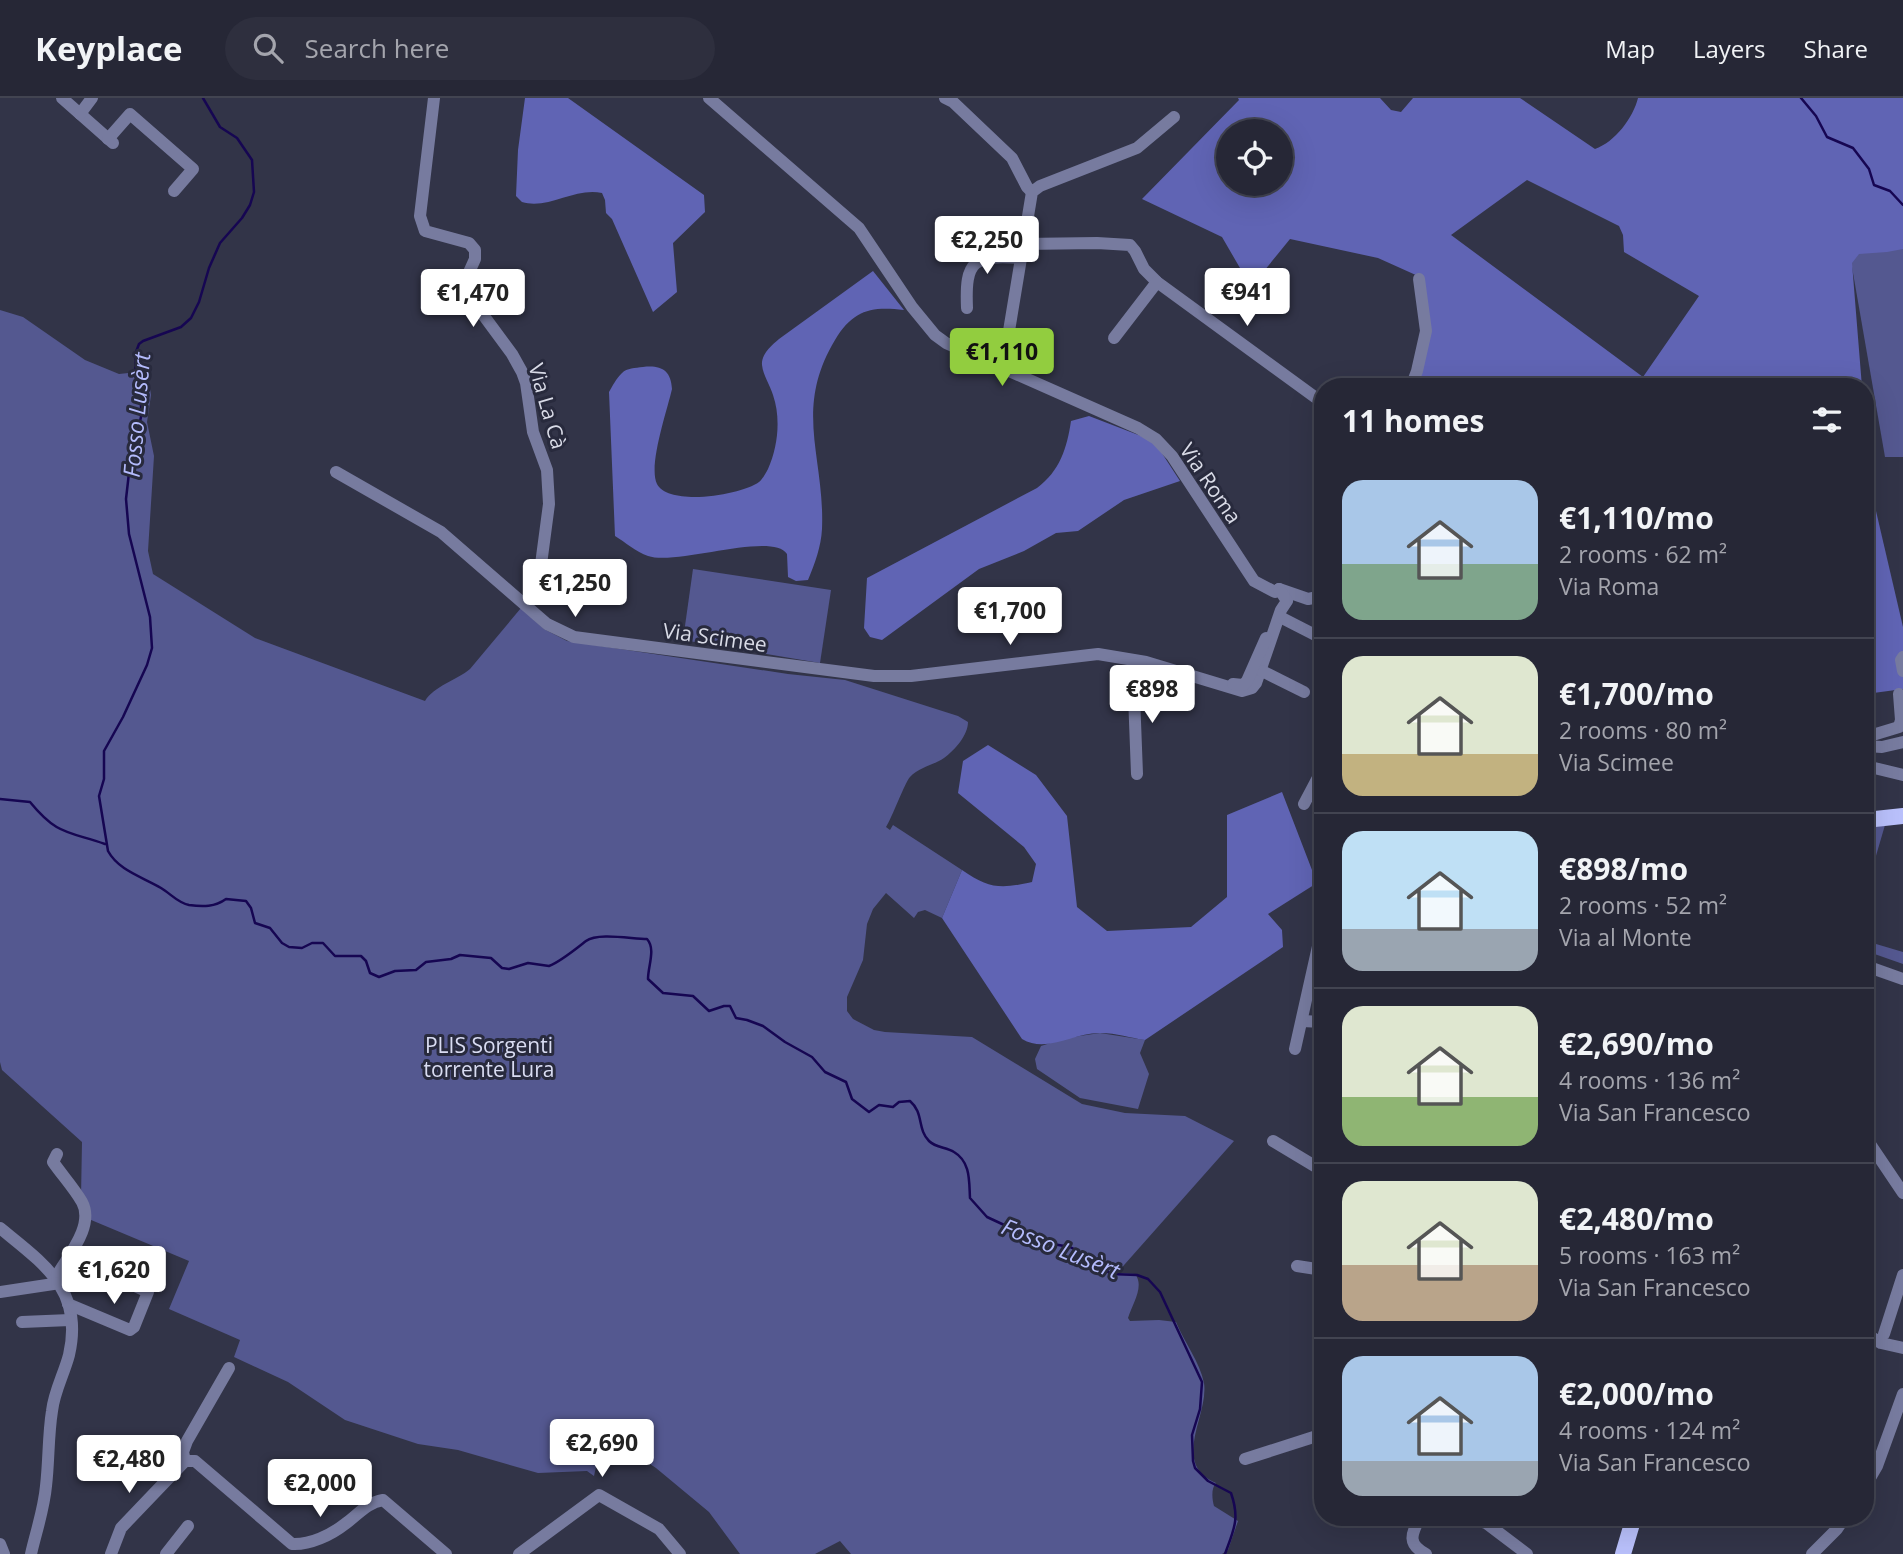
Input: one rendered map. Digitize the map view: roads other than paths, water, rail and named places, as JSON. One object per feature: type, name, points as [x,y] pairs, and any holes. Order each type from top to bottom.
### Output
[{"type":"main road","points":[[1874,819],[1903,816]]},
{"type":"main road","points":[[1623,1554],[1631,1526]]},
{"type":"street","points":[[62,98],[111,141],[130,114],[193,169],[174,191]]},
{"type":"street","points":[[80,114],[92,98]]},
{"type":"street","name":"Via La Cà","points":[[434,98],[421,224],[425,231],[469,243],[473,247],[475,259],[466,279],[467,293],[522,372],[533,432],[547,470],[549,504],[538,587],[536,596],[525,604]]},
{"type":"street","name":"Via Roma","points":[[709,98],[859,228],[912,307],[935,335],[956,349],[1138,428],[1156,439],[1172,456],[1254,581],[1275,592],[1279,589],[1308,599],[1314,598]]},
{"type":"street","points":[[945,98],[953,102],[1012,158],[1032,192]]},
{"type":"street","points":[[998,368],[1007,342],[1032,192],[1040,186],[1137,148],[1174,117]]},
{"type":"street","points":[[1023,244],[1130,245],[1144,269],[1154,278],[1314,396]]},
{"type":"street","points":[[967,308],[970,267],[991,259],[1021,258]]},
{"type":"street","points":[[1114,338],[1154,278]]},
{"type":"street","points":[[1414,378],[1426,331],[1419,279]]},
{"type":"street","name":"Via Scimee","points":[[336,472],[441,532],[547,624],[574,637],[854,675],[911,676],[1098,654],[1220,682],[1248,685]]},
{"type":"street","points":[[1279,589],[1287,601],[1283,604],[1256,684],[1248,685],[1280,609],[1279,589]]},
{"type":"street","points":[[1280,617],[1314,634]]},
{"type":"street","points":[[1903,657],[1903,671]]},
{"type":"street","points":[[1137,774],[1133,669],[1141,662]]},
{"type":"street","points":[[1262,671],[1304,692]]},
{"type":"street","points":[[1874,735],[1899,727],[1899,694]]},
{"type":"street","points":[[1874,746],[1903,743]]},
{"type":"street","points":[[1874,768],[1903,775]]},
{"type":"street","points":[[1304,804],[1314,785]]},
{"type":"street","points":[[1295,1049],[1314,965]]},
{"type":"street","points":[[1874,969],[1903,979]]},
{"type":"street","points":[[1302,1021],[1314,1022]]},
{"type":"street","points":[[1273,1141],[1314,1166]]},
{"type":"street","points":[[1874,1150],[1903,1193]]},
{"type":"street","points":[[57,1154],[52,1162],[83,1204],[85,1215],[83,1230],[58,1280]]},
{"type":"street","points":[[0,1228],[50,1270],[58,1280],[68,1304],[72,1337],[69,1356],[52,1408],[46,1487],[31,1554]]},
{"type":"street","points":[[1297,1266],[1314,1269]]},
{"type":"street","points":[[1874,1332],[1903,1275]]},
{"type":"street","points":[[68,1304],[130,1330],[134,1327],[148,1292],[114,1276]]},
{"type":"street","points":[[0,1292],[58,1280]]},
{"type":"street","points":[[22,1322],[70,1320]]},
{"type":"street","points":[[1874,1335],[1881,1343],[1903,1345]]},
{"type":"street","points":[[185,1461],[183,1452],[187,1441],[229,1368]]},
{"type":"street","points":[[1874,1471],[1903,1394]]},
{"type":"street","points":[[1245,1459],[1314,1437]]},
{"type":"street","points":[[111,1554],[121,1528],[185,1461],[195,1461],[292,1544],[305,1545],[342,1527],[372,1502],[383,1500],[429,1548],[446,1554]]},
{"type":"street","points":[[519,1554],[599,1495],[659,1529],[680,1554]]},
{"type":"street","points":[[166,1554],[188,1526]]},
{"type":"street","points":[[1416,1526],[1413,1544],[1416,1549],[1426,1554]]},
{"type":"street","points":[[1494,1526],[1527,1554]]},
{"type":"street","points":[[1812,1554],[1839,1526]]},
{"type":"waterway","name":"Fosso Lusèrt","points":[[203,98],[220,127],[237,138],[252,160],[254,192],[242,218],[220,243],[191,318],[181,327],[143,341],[136,352],[135,374],[141,399],[141,417],[130,464],[126,499],[129,534],[150,617],[152,648],[123,717],[104,751],[104,779],[99,796],[108,851],[125,869],[185,904],[213,905],[226,899],[246,901],[255,923],[270,928],[282,943],[289,947],[302,948],[312,943],[323,943],[335,956],[361,956],[370,973],[379,977],[395,971],[416,970],[426,962],[451,959],[460,955],[491,958],[502,968],[509,969],[528,963],[549,966],[591,938],[607,936],[647,939],[651,948],[648,979],[663,993],[693,996],[709,1011],[730,1006],[736,1018],[763,1026],[812,1057],[825,1072],[846,1082],[852,1099],[869,1112],[879,1105],[893,1107],[899,1102],[910,1101],[929,1141],[954,1152],[964,1161],[970,1198],[987,1217],[1030,1240],[1070,1247],[1111,1274],[1137,1275],[1148,1279],[1160,1292],[1202,1382],[1200,1409],[1192,1435],[1195,1468],[1208,1481],[1231,1493],[1234,1502],[1235,1524],[1225,1554]]},
{"type":"waterway","points":[[1801,98],[1816,116],[1827,137],[1853,148],[1869,169],[1874,185],[1890,191],[1903,205]]},
{"type":"waterway","points":[[0,799],[30,802],[48,821],[63,830],[105,844]]},
{"type":"park label","name":"PLIS Sorgenti torrente Lura","points":[[489,1057]]}]
